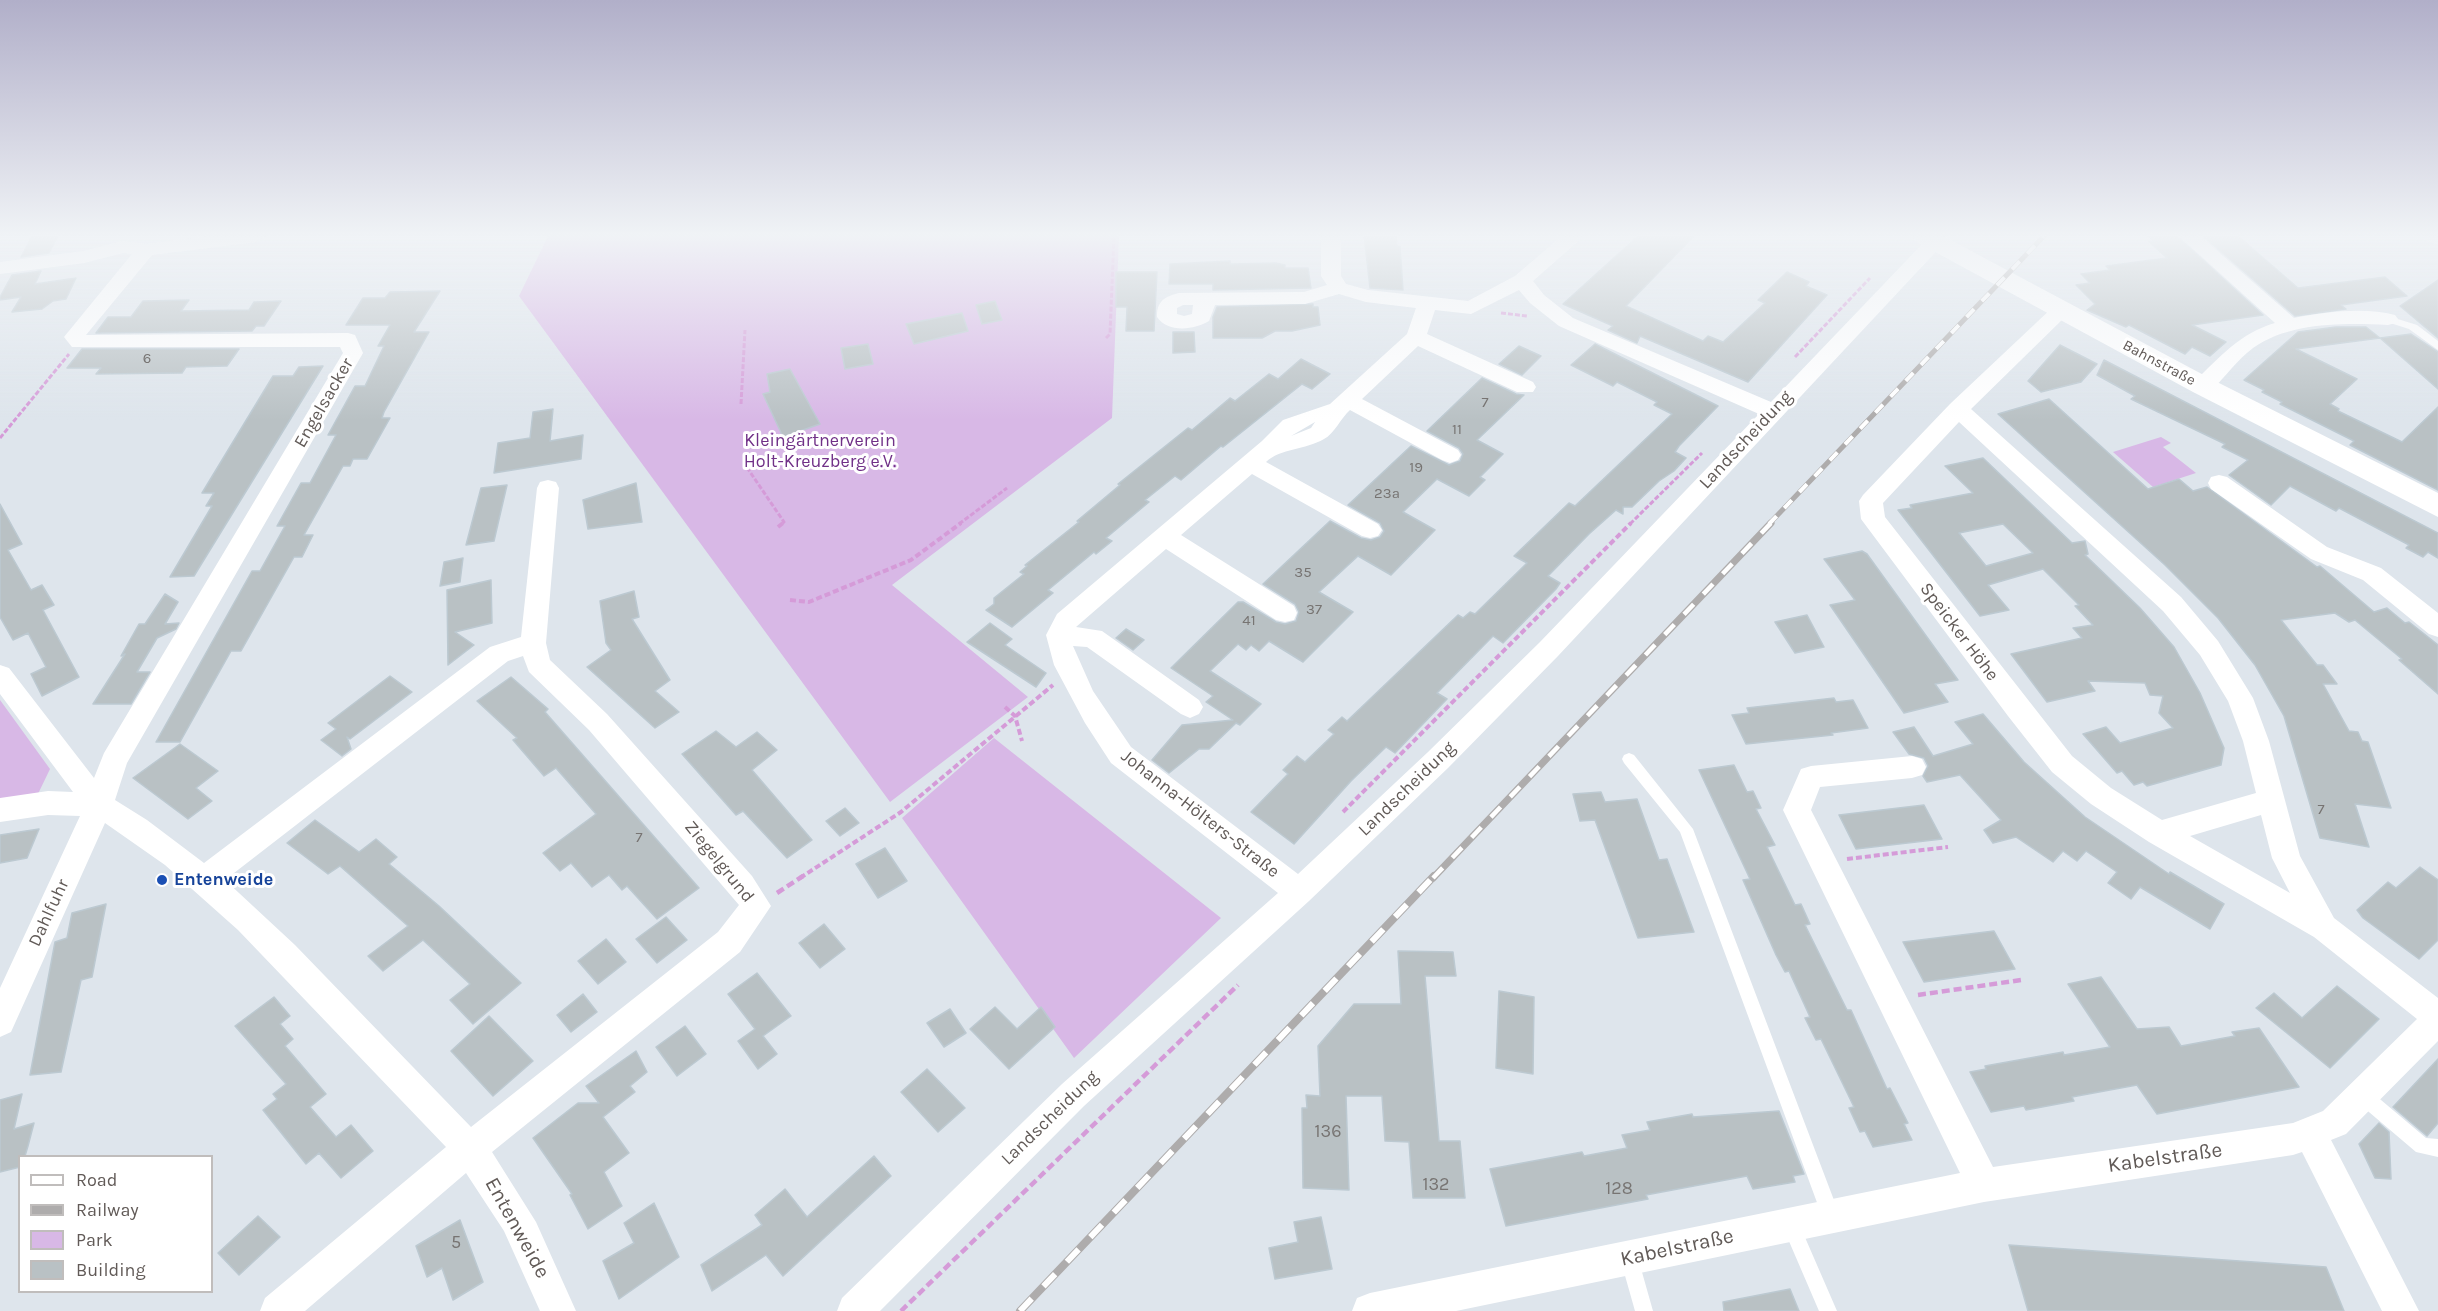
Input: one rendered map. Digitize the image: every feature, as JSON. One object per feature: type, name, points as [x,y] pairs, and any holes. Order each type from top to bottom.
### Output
[{"type":"street","points":[[79,342],[74,337],[99,297]]},
{"type":"street","points":[[1210,299],[1308,297]]},
{"type":"street","points":[[1378,297],[1471,308],[1491,297]]},
{"type":"street","points":[[1536,297],[1566,322],[1773,411]]},
{"type":"street","name":"Landscheidung","points":[[855,1311],[1073,1095],[1299,892],[1438,760],[1549,649],[1773,411],[1885,297]]},
{"type":"street","name":"Bahnstraße","points":[[2036,297],[2203,386],[2438,506]]},
{"type":"street","points":[[2258,297],[2290,326]]},
{"type":"street","points":[[1190,707],[1093,638],[1059,635],[1066,621],[1270,446],[1292,444],[1319,433],[1343,405],[1416,337],[1428,302]]},
{"type":"street","name":"Speicker Höhe","points":[[2052,306],[1871,501],[1873,519],[2017,709],[2062,764],[2101,796],[2159,833],[2324,928],[2438,1019]]},
{"type":"street","name":"Bahnstraße","points":[[2203,386],[2245,344],[2269,331],[2360,317],[2388,319]]},
{"type":"street","points":[[1416,337],[1525,387]]},
{"type":"street","name":"Engelsacker","points":[[79,342],[348,340],[353,353],[114,761],[99,805]]},
{"type":"street","points":[[1343,405],[1450,455]]},
{"type":"street","name":"Speicker Höhe","points":[[1958,409],[2172,604],[2209,648],[2240,698],[2256,741],[2286,858],[2305,898],[2324,928]]},
{"type":"street","points":[[1250,463],[1370,530]]},
{"type":"street","points":[[2219,483],[2319,554],[2373,574],[2438,627]]},
{"type":"street","name":"Ziegelgrund","points":[[469,1149],[729,942],[756,906],[742,885],[598,722],[538,665],[533,643],[548,488]]},
{"type":"street","points":[[1164,536],[1285,614]]},
{"type":"street","name":"Johanna-Hölters-Straße","points":[[1059,635],[1063,654],[1071,670],[1107,738],[1121,755],[1299,892]]},
{"type":"street","points":[[204,880],[499,654],[533,643]]},
{"type":"street","name":"Entenweide","points":[[0,675],[99,805],[115,813],[204,880],[300,971],[469,1149],[498,1189],[537,1258],[558,1311]]},
{"type":"street","points":[[1912,767],[1811,777],[1797,810],[1983,1185]]},
{"type":"street","points":[[2159,833],[2271,801]]},
{"type":"street","points":[[0,810],[48,803],[99,805]]},
{"type":"street","name":"Dahlfuhr","points":[[0,1022],[99,805]]},
{"type":"street","name":"Kabelstraße","points":[[1370,1311],[1983,1185],[2293,1139],[2334,1122],[2438,1019]]},
{"type":"street","points":[[2310,1133],[2401,1311]]},
{"type":"street","points":[[278,1311],[469,1149]]},
{"type":"lane","name":"Bahnstraße","points":[[2388,319],[2413,327],[2438,347]]},
{"type":"lane","points":[[1629,759],[1686,829],[1831,1216]]},
{"type":"lane","points":[[2362,1095],[2422,1146],[2438,1148]]},
{"type":"lane","points":[[1791,1225],[1828,1311]]},
{"type":"lane","points":[[1629,1258],[1644,1311]]},
{"type":"path","points":[[1106,338],[1110,334],[1112,297]]},
{"type":"path","points":[[1794,358],[1850,297]]},
{"type":"path","points":[[1471,308],[1566,322]]},
{"type":"path","points":[[741,404],[745,330]]},
{"type":"path","points":[[0,438],[79,342]]},
{"type":"path","points":[[1337,818],[1406,752],[1625,527],[1706,449]]},
{"type":"path","points":[[747,460],[748,469],[783,522],[778,527]]},
{"type":"path","points":[[790,600],[809,602],[911,560],[1007,488]]},
{"type":"path","points":[[756,906],[901,812],[1071,670]]},
{"type":"path","points":[[1005,707],[1015,716],[1022,741]]},
{"type":"path","points":[[1822,862],[1948,847]]},
{"type":"path","points":[[1891,999],[2021,980]]},
{"type":"green space","name":"Kleingärtnerverein Holt-Kreuzberg e.V.","points":[[520,297],[1117,297],[1112,418],[892,585],[1028,697],[890,802]]},
{"type":"green space","points":[[2161,437],[2171,443],[2163,447],[2196,473],[2153,487],[2113,452]]},
{"type":"green space","points":[[0,700],[50,769],[37,796],[0,801]]},
{"type":"green space","points":[[994,738],[1221,918],[1074,1058],[902,818]]},
{"type":"building","points":[[0,297],[20,297],[0,300]]},
{"type":"building","points":[[21,297],[67,297],[53,301],[42,309],[12,312]]},
{"type":"building","points":[[436,297],[414,332],[429,332],[382,418],[390,418],[367,459],[353,459],[350,466],[343,466],[304,535],[313,535],[302,557],[294,557],[241,651],[231,651],[180,742],[156,742],[252,571],[260,571],[285,526],[277,526],[301,483],[310,483],[336,435],[328,435],[355,386],[365,386],[384,346],[378,346],[390,325],[346,325],[363,298]]},
{"type":"building","points":[[1116,297],[1156,297],[1154,331],[1126,331],[1127,307],[1116,307]]},
{"type":"building","points":[[1571,297],[1635,297],[1626,306],[1703,341],[1708,336],[1723,342],[1765,303],[1758,300],[1761,297],[1825,297],[1748,382],[1640,336],[1637,343],[1608,330],[1613,326],[1563,304]]},
{"type":"building","points":[[2088,297],[2244,297],[2263,315],[2192,325],[2226,342],[2210,356],[2192,347],[2185,354],[2129,325],[2126,327],[2087,310],[2095,304]]},
{"type":"building","points":[[2273,297],[2398,297],[2341,305],[2346,309],[2295,316]]},
{"type":"building","points":[[2413,297],[2438,297],[2438,338],[2400,306]]},
{"type":"building","points":[[189,300],[181,311],[249,310],[254,302],[281,301],[264,326],[256,326],[252,331],[96,333],[108,317],[131,317],[143,301]]},
{"type":"building","points":[[995,301],[1002,320],[982,324],[976,305]]},
{"type":"building","points":[[1313,304],[1313,307],[1318,307],[1320,325],[1292,331],[1275,331],[1262,338],[1213,338],[1213,317],[1217,307]]},
{"type":"building","points":[[962,313],[968,331],[914,344],[906,324]]},
{"type":"building","points":[[2336,327],[2366,327],[2380,338],[2296,349],[2357,379],[2330,404],[2339,409],[2338,411],[2402,442],[2438,407],[2438,490],[2350,445],[2354,441],[2280,404],[2282,402],[2244,380],[2298,332]]},
{"type":"building","points":[[1173,332],[1194,332],[1195,352],[1173,353]]},
{"type":"building","points":[[2411,334],[2438,352],[2438,389],[2380,338]]},
{"type":"building","points":[[868,344],[873,364],[845,369],[841,348]]},
{"type":"building","points":[[1595,344],[1718,406],[1679,446],[1675,452],[1686,458],[1674,471],[1659,481],[1632,507],[1623,507],[1623,514],[1616,510],[1589,534],[1548,576],[1560,583],[1556,589],[1503,643],[1493,636],[1437,693],[1447,699],[1395,753],[1386,747],[1351,781],[1294,844],[1251,812],[1288,774],[1283,770],[1297,756],[1305,762],[1334,734],[1328,730],[1342,717],[1347,721],[1458,615],[1463,618],[1470,612],[1475,614],[1527,563],[1514,556],[1569,503],[1575,506],[1672,414],[1654,405],[1657,402],[1617,382],[1613,386],[1571,365]]},
{"type":"building","points":[[2060,345],[2097,364],[2081,382],[2041,392],[2028,381]]},
{"type":"building","points":[[1519,346],[1541,356],[1522,375],[1499,364]]},
{"type":"building","points":[[82,349],[239,349],[227,366],[186,367],[182,373],[96,374],[101,368],[67,368]]},
{"type":"building","points":[[1301,359],[1330,374],[1312,389],[1302,384],[1181,480],[1175,476],[1145,500],[1149,502],[1106,538],[1112,541],[1096,554],[1094,552],[1048,590],[1053,593],[1012,627],[986,610],[994,604],[994,598],[1024,574],[1020,572],[1027,566],[1025,565],[1079,522],[1077,521],[1120,485],[1118,484],[1188,428],[1192,430],[1230,398],[1235,401],[1269,374],[1278,379]]},
{"type":"building","points":[[2104,360],[2438,533],[2438,558],[2428,552],[2423,557],[2406,548],[2409,545],[2339,508],[2336,511],[2290,486],[2271,505],[2229,475],[2248,460],[2222,447],[2225,444],[2131,399],[2135,396],[2097,375]]},
{"type":"building","points":[[323,366],[194,576],[170,577],[212,506],[206,506],[214,493],[202,493],[273,376],[293,376],[299,367]]},
{"type":"building","points":[[790,369],[820,424],[783,437],[763,394],[770,392],[767,374]]},
{"type":"building","points":[[1482,378],[1516,394],[1524,395],[1477,440],[1503,454],[1480,477],[1485,480],[1469,496],[1437,479],[1403,512],[1435,530],[1391,575],[1358,556],[1319,592],[1353,612],[1303,662],[1269,641],[1259,651],[1251,645],[1246,650],[1238,644],[1210,671],[1261,704],[1240,725],[1236,723],[1209,749],[1199,749],[1169,773],[1152,760],[1182,725],[1233,720],[1206,702],[1213,696],[1171,668],[1238,602],[1243,602],[1276,622],[1285,624],[1296,621],[1299,612],[1295,604],[1263,584],[1330,521],[1361,538],[1371,540],[1380,537],[1384,531],[1380,523],[1348,505],[1411,446],[1449,465],[1460,461],[1463,454],[1459,448],[1427,431]]},
{"type":"building","points":[[2049,399],[2148,489],[2179,479],[2193,491],[2207,487],[2317,567],[2320,566],[2374,612],[2387,608],[2438,645],[2438,694],[2399,660],[2402,659],[2355,620],[2349,622],[2335,613],[2281,620],[2317,665],[2323,665],[2337,684],[2323,684],[2349,731],[2358,732],[2362,741],[2368,742],[2391,808],[2355,804],[2369,847],[2320,838],[2284,716],[2255,665],[2218,618],[2165,565],[1998,414]]},
{"type":"building","points":[[553,409],[550,441],[583,435],[581,459],[494,473],[498,443],[530,438],[533,412]]},
{"type":"building","points":[[1983,458],[2072,543],[2085,541],[2088,554],[2085,555],[2140,608],[2174,647],[2200,693],[2224,748],[2221,765],[2147,786],[2143,782],[2134,785],[2122,771],[2117,773],[2083,734],[2106,727],[2120,743],[2173,728],[2159,713],[2163,696],[2150,695],[2145,683],[2088,681],[2095,691],[2047,702],[2011,654],[2082,638],[2073,628],[2093,625],[2075,606],[2079,605],[2043,569],[1988,585],[2009,610],[1980,616],[1898,510],[1912,508],[1910,505],[1973,493],[1945,466]],"holes":[[[2003,524],[2033,553],[1986,566],[1959,533]]]},
{"type":"building","points":[[636,483],[642,522],[588,529],[583,500]]},
{"type":"building","points":[[507,485],[494,541],[466,545],[481,488]]},
{"type":"building","points":[[0,504],[22,544],[8,550],[31,590],[42,585],[54,605],[43,610],[79,677],[42,696],[31,674],[46,667],[28,633],[13,640],[0,617]]},
{"type":"building","points":[[1862,551],[1867,554],[1958,680],[1935,684],[1948,702],[1904,713],[1830,605],[1855,600],[1824,559]]},
{"type":"building","points":[[463,558],[460,582],[440,586],[444,562]]},
{"type":"building","points":[[491,580],[492,623],[455,632],[474,645],[448,665],[447,590]]},
{"type":"building","points":[[634,591],[639,617],[632,619],[670,680],[655,691],[679,712],[655,728],[587,667],[611,650],[606,643],[600,601]]},
{"type":"building","points":[[165,594],[178,602],[165,624],[179,623],[176,629],[157,638],[137,672],[150,672],[131,704],[93,704],[125,654],[121,656],[139,624],[145,624]]},
{"type":"building","points":[[1807,615],[1824,647],[1795,653],[1775,622]]},
{"type":"building","points":[[990,623],[1012,639],[1005,645],[1046,673],[1036,687],[967,642]]},
{"type":"building","points":[[1126,629],[1144,640],[1133,650],[1116,638]]},
{"type":"building","points":[[390,676],[412,692],[350,739],[347,737],[351,749],[342,756],[321,740],[336,729],[328,723]]},
{"type":"building","points":[[511,677],[548,709],[545,712],[699,888],[657,919],[627,886],[622,890],[609,875],[592,887],[571,863],[560,871],[543,853],[596,814],[556,768],[544,776],[513,740],[517,738],[477,701]]},
{"type":"building","points":[[1834,698],[1836,702],[1853,700],[1868,728],[1831,733],[1833,735],[1746,744],[1732,715],[1749,713],[1747,708]]},
{"type":"building","points":[[1983,714],[2024,762],[2085,817],[2169,874],[2170,872],[2224,904],[2210,929],[2140,887],[2131,899],[2108,883],[2117,872],[2086,851],[2077,861],[2063,851],[2053,862],[2016,837],[1993,843],[1984,830],[2001,820],[1960,775],[1927,782],[1923,776],[1928,766],[1924,758],[1909,754],[1893,732],[1914,727],[1933,756],[1973,744],[1955,722]]},
{"type":"building","points":[[716,731],[736,747],[757,732],[777,750],[752,770],[812,840],[787,858],[743,811],[736,815],[682,754]]},
{"type":"building","points":[[180,744],[218,771],[196,788],[212,801],[188,819],[133,778]]},
{"type":"building","points":[[1734,765],[1747,792],[1753,791],[1761,808],[1756,809],[1775,845],[1767,847],[1795,905],[1801,904],[1810,924],[1805,925],[1847,1010],[1851,1010],[1887,1089],[1890,1088],[1908,1123],[1904,1124],[1912,1140],[1873,1147],[1865,1131],[1860,1132],[1849,1108],[1854,1107],[1821,1039],[1816,1040],[1805,1018],[1810,1017],[1789,971],[1785,972],[1776,955],[1743,880],[1750,879],[1699,770]]},
{"type":"building","points":[[1601,792],[1605,802],[1637,799],[1659,860],[1667,859],[1694,932],[1638,938],[1595,820],[1580,821],[1573,794]]},
{"type":"building","points":[[1924,805],[1942,839],[1856,849],[1839,815]]},
{"type":"building","points":[[845,808],[859,823],[840,836],[826,821]]},
{"type":"building","points":[[315,820],[359,852],[376,839],[397,857],[389,864],[439,906],[521,983],[473,1024],[450,1000],[470,984],[423,940],[383,971],[368,956],[408,926],[340,866],[328,874],[287,843]]},
{"type":"building","points":[[39,829],[27,858],[0,863],[0,835]]},
{"type":"building","points":[[885,848],[907,881],[878,898],[856,864]]},
{"type":"building","points":[[2420,867],[2438,880],[2438,940],[2419,959],[2363,918],[2357,910],[2388,882],[2396,888]]},
{"type":"building","points":[[106,904],[92,977],[81,980],[61,1072],[30,1075],[55,942],[67,938],[72,913]]},
{"type":"building","points":[[666,917],[687,940],[657,963],[636,939]]},
{"type":"building","points":[[824,924],[845,949],[820,968],[799,943]]},
{"type":"building","points":[[1994,931],[2015,969],[1924,982],[1903,942]]},
{"type":"building","points":[[606,939],[626,962],[598,984],[578,961]]},
{"type":"building","points":[[1398,951],[1453,952],[1456,976],[1425,976],[1439,1141],[1460,1141],[1465,1198],[1413,1198],[1409,1142],[1385,1141],[1382,1096],[1346,1096],[1349,1190],[1303,1188],[1302,1108],[1307,1108],[1306,1095],[1320,1096],[1318,1046],[1354,1004],[1401,1004]]},
{"type":"building","points":[[757,973],[791,1016],[763,1036],[777,1054],[758,1069],[738,1041],[755,1029],[728,994]]},
{"type":"building","points":[[2101,977],[2137,1029],[2169,1027],[2181,1046],[2235,1036],[2232,1032],[2259,1028],[2299,1087],[2157,1114],[2137,1085],[2072,1097],[2074,1101],[2026,1110],[2024,1106],[1991,1112],[1970,1072],[1986,1069],[1985,1066],[2063,1052],[2064,1055],[2110,1047],[2068,984]]},
{"type":"building","points":[[2337,986],[2379,1019],[2330,1068],[2256,1008],[2274,993],[2302,1018]]},
{"type":"building","points":[[1499,991],[1534,997],[1533,1074],[1496,1068]]},
{"type":"building","points":[[583,994],[597,1012],[571,1032],[557,1015]]},
{"type":"building","points":[[274,997],[290,1016],[280,1024],[293,1039],[285,1046],[326,1094],[310,1107],[336,1137],[351,1125],[373,1151],[341,1178],[319,1153],[306,1164],[263,1110],[277,1099],[273,1094],[286,1084],[235,1026]]},
{"type":"building","points":[[995,1007],[1017,1029],[1041,1007],[1055,1027],[1009,1069],[970,1029]]},
{"type":"building","points":[[950,1009],[966,1033],[944,1047],[927,1023]]},
{"type":"building","points":[[489,1016],[533,1061],[493,1096],[451,1051]]},
{"type":"building","points":[[685,1026],[706,1054],[677,1076],[656,1047]]},
{"type":"building","points":[[636,1051],[647,1072],[630,1086],[635,1092],[603,1117],[629,1153],[604,1172],[622,1206],[588,1229],[570,1195],[572,1194],[533,1138],[578,1103],[599,1103],[586,1086]]},
{"type":"building","points":[[2438,1059],[2438,1123],[2427,1136],[2393,1107]]},
{"type":"building","points":[[927,1069],[965,1108],[938,1132],[901,1092]]},
{"type":"building","points":[[22,1094],[14,1129],[34,1123],[25,1155],[18,1155],[18,1168],[0,1172],[0,1100]]},
{"type":"building","points":[[1779,1111],[1804,1174],[1793,1176],[1795,1182],[1753,1189],[1747,1176],[1646,1195],[1648,1199],[1506,1226],[1490,1169],[1582,1152],[1584,1156],[1627,1148],[1622,1135],[1650,1130],[1647,1122],[1692,1114],[1693,1117]]},
{"type":"building","points":[[2379,1123],[2389,1132],[2391,1179],[2375,1178],[2359,1144]]},
{"type":"building","points":[[874,1156],[891,1176],[783,1276],[766,1255],[712,1291],[701,1265],[762,1225],[755,1215],[785,1189],[807,1217]]},
{"type":"building","points":[[654,1203],[679,1257],[619,1299],[603,1261],[634,1243],[624,1223]]},
{"type":"building","points":[[258,1216],[280,1237],[239,1275],[218,1253]]},
{"type":"building","points":[[1321,1217],[1332,1269],[1275,1279],[1269,1248],[1298,1242],[1294,1222]]},
{"type":"building","points":[[460,1220],[483,1282],[453,1300],[442,1268],[427,1277],[416,1246]]},
{"type":"building","points":[[2009,1245],[2326,1267],[2344,1311],[2028,1311]]},
{"type":"building","points":[[1790,1289],[1799,1311],[1724,1311],[1723,1302]]},
{"type":"railway","points":[[1769,524],[1986,297]]},
{"type":"railway","points":[[1433,878],[1771,523]]},
{"type":"railway","points":[[1020,1311],[1434,876]]},
{"type":"place","name":"Entenweide","points":[[162,880]]}]
